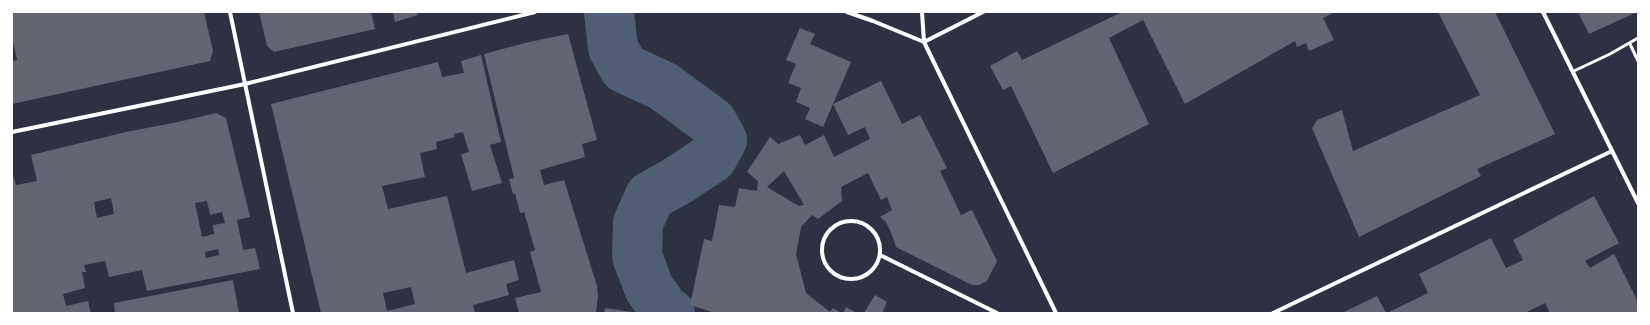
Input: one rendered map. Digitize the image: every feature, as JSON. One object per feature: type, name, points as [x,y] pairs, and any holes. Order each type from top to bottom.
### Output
[{"type":"street","points":[[230,12],[293,313]]},
{"type":"street","points":[[12,132],[245,84],[535,12]]},
{"type":"street","points":[[847,12],[924,42],[983,12]]},
{"type":"street","points":[[922,12],[924,42],[1056,313]]},
{"type":"street","points":[[1543,12],[1574,71],[1638,203]]},
{"type":"street","points":[[1273,313],[1612,150]]},
{"type":"street","points":[[854,221],[871,229],[879,245],[880,255],[870,272],[853,279],[844,278],[835,274],[828,268],[823,259],[822,250],[824,240],[836,225],[854,221]]},
{"type":"street","points":[[880,255],[997,313]]},
{"type":"lane","points":[[1574,71],[1630,44],[1638,38]]},
{"type":"lane","points":[[1630,44],[1638,61]]},
{"type":"building","points":[[12,12],[204,12],[213,51],[210,61],[12,104],[12,61],[17,60],[12,37]]},
{"type":"building","points":[[259,12],[371,12],[375,29],[274,52],[267,46]]},
{"type":"building","points":[[393,12],[417,12],[418,15],[395,22]]},
{"type":"building","points":[[1122,12],[1335,12],[1323,18],[1334,40],[1309,51],[1306,43],[1297,47],[1295,41],[1185,104],[1143,20],[1109,38],[1149,124],[1053,173],[1011,86],[1003,90],[990,66],[1017,51],[1022,60]]},
{"type":"building","points":[[1438,12],[1495,12],[1555,134],[1477,169],[1481,176],[1359,237],[1312,128],[1317,120],[1342,110],[1353,151],[1480,95]]},
{"type":"building","points":[[1578,12],[1637,12],[1589,34]]},
{"type":"building","points":[[800,28],[815,34],[810,44],[851,62],[823,127],[805,119],[810,108],[796,102],[801,88],[788,83],[796,64],[786,60]]},
{"type":"building","points":[[568,34],[597,140],[582,144],[585,157],[540,170],[544,185],[564,180],[597,286],[598,297],[596,313],[519,313],[515,298],[541,292],[530,252],[535,250],[524,212],[520,213],[515,193],[513,194],[509,179],[514,178],[484,54],[529,42]]},
{"type":"building","points":[[481,55],[501,142],[490,145],[502,183],[472,191],[461,154],[469,152],[463,132],[454,134],[455,137],[436,142],[437,149],[420,153],[425,177],[382,186],[388,209],[447,196],[466,273],[514,260],[519,280],[506,284],[509,295],[473,305],[475,313],[321,313],[271,104],[438,62],[442,77],[464,73],[461,61]],"holes":[[[411,287],[415,304],[387,311],[383,293]]]},
{"type":"building","points":[[881,81],[902,124],[920,115],[947,168],[940,171],[961,215],[972,210],[997,261],[987,281],[979,285],[972,285],[896,247],[886,222],[880,217],[892,210],[887,197],[881,200],[868,173],[841,187],[842,201],[818,219],[812,215],[801,227],[796,254],[806,293],[830,312],[833,308],[841,313],[715,313],[690,305],[704,239],[712,241],[719,205],[735,207],[739,188],[757,191],[758,181],[747,172],[770,137],[778,144],[800,135],[805,145],[824,135],[834,157],[870,139],[865,127],[848,135],[833,104]],"holes":[[[784,171],[804,205],[799,206],[767,187]]]},
{"type":"building","points":[[216,113],[226,118],[250,217],[237,220],[243,250],[255,248],[260,269],[147,291],[142,270],[109,277],[105,261],[84,265],[86,272],[82,272],[85,288],[63,294],[66,306],[88,301],[91,313],[12,313],[12,172],[16,185],[37,181],[31,155],[126,132]],"holes":[[[111,198],[114,214],[97,218],[94,202]],[[207,201],[210,215],[222,212],[225,223],[213,225],[214,234],[202,237],[195,203]],[[218,249],[219,255],[206,258],[205,252]]]},
{"type":"building","points":[[1594,196],[1619,243],[1585,261],[1590,268],[1614,254],[1638,302],[1638,313],[1550,313],[1545,303],[1525,313],[1387,313],[1428,293],[1419,274],[1491,238],[1506,268],[1523,260],[1513,240]]},
{"type":"building","points":[[233,280],[239,313],[115,313],[114,303]]},
{"type":"building","points":[[875,295],[887,302],[882,313],[864,313]]},
{"type":"building","points":[[1377,296],[1386,313],[1342,313]]},
{"type":"building","points":[[846,307],[857,313],[843,313]]},
{"type":"building","points":[[605,308],[632,312],[632,313],[604,313]]},
{"type":"waterway","points":[[609,12],[613,48],[624,68],[663,86],[712,122],[722,140],[712,158],[677,181],[650,196],[638,223],[637,256],[649,288],[664,309],[670,313]]}]
